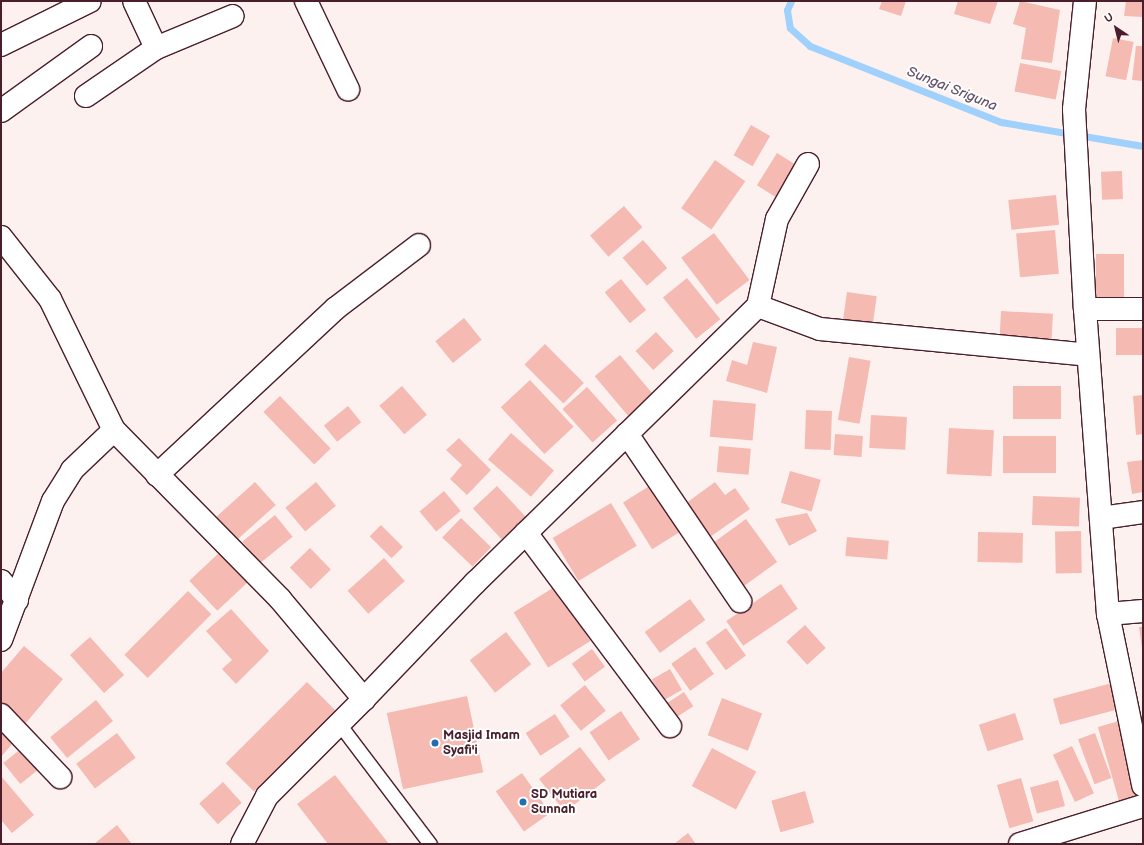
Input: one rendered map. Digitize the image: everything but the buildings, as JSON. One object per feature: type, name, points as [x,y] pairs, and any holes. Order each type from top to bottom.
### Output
[{"type":"street","points":[[1,45],[90,1]]},
{"type":"street","points":[[134,1],[156,48]]},
{"type":"street","points":[[306,1],[348,89]]},
{"type":"street","points":[[1085,1],[1074,109],[1084,309],[1108,614],[1143,785]]},
{"type":"street","points":[[86,96],[156,48],[233,16]]},
{"type":"street","points":[[1,111],[91,46]]},
{"type":"street","points":[[242,844],[267,796],[340,725],[526,533],[760,307],[777,219],[808,164]]},
{"type":"street","points":[[1,237],[50,299],[114,430],[280,599],[364,699]]},
{"type":"street","points":[[157,475],[336,308],[420,245]]},
{"type":"street","points":[[760,307],[803,323],[854,334],[1088,355]]},
{"type":"street","points":[[1084,309],[1143,309]]},
{"type":"street","points":[[1,640],[53,501],[72,470],[114,430]]},
{"type":"street","points":[[627,434],[740,601]]},
{"type":"street","points":[[1101,518],[1143,512]]},
{"type":"street","points":[[526,533],[670,726]]},
{"type":"street","points":[[1,581],[17,600]]},
{"type":"street","points":[[1108,614],[1143,612]]},
{"type":"street","points":[[1,715],[60,777]]},
{"type":"street","points":[[1020,844],[1143,806]]},
{"type":"lane","points":[[340,725],[430,844]]},
{"type":"waterway","name":"Sungai Sriguna","points":[[791,1],[787,10],[790,28],[810,46],[1001,122],[1143,146]]},
{"type":"place","name":"Masjid Imam Syafi'i","points":[[435,743]]},
{"type":"place","name":"SD Mutiara Sunnah","points":[[523,802]]}]
